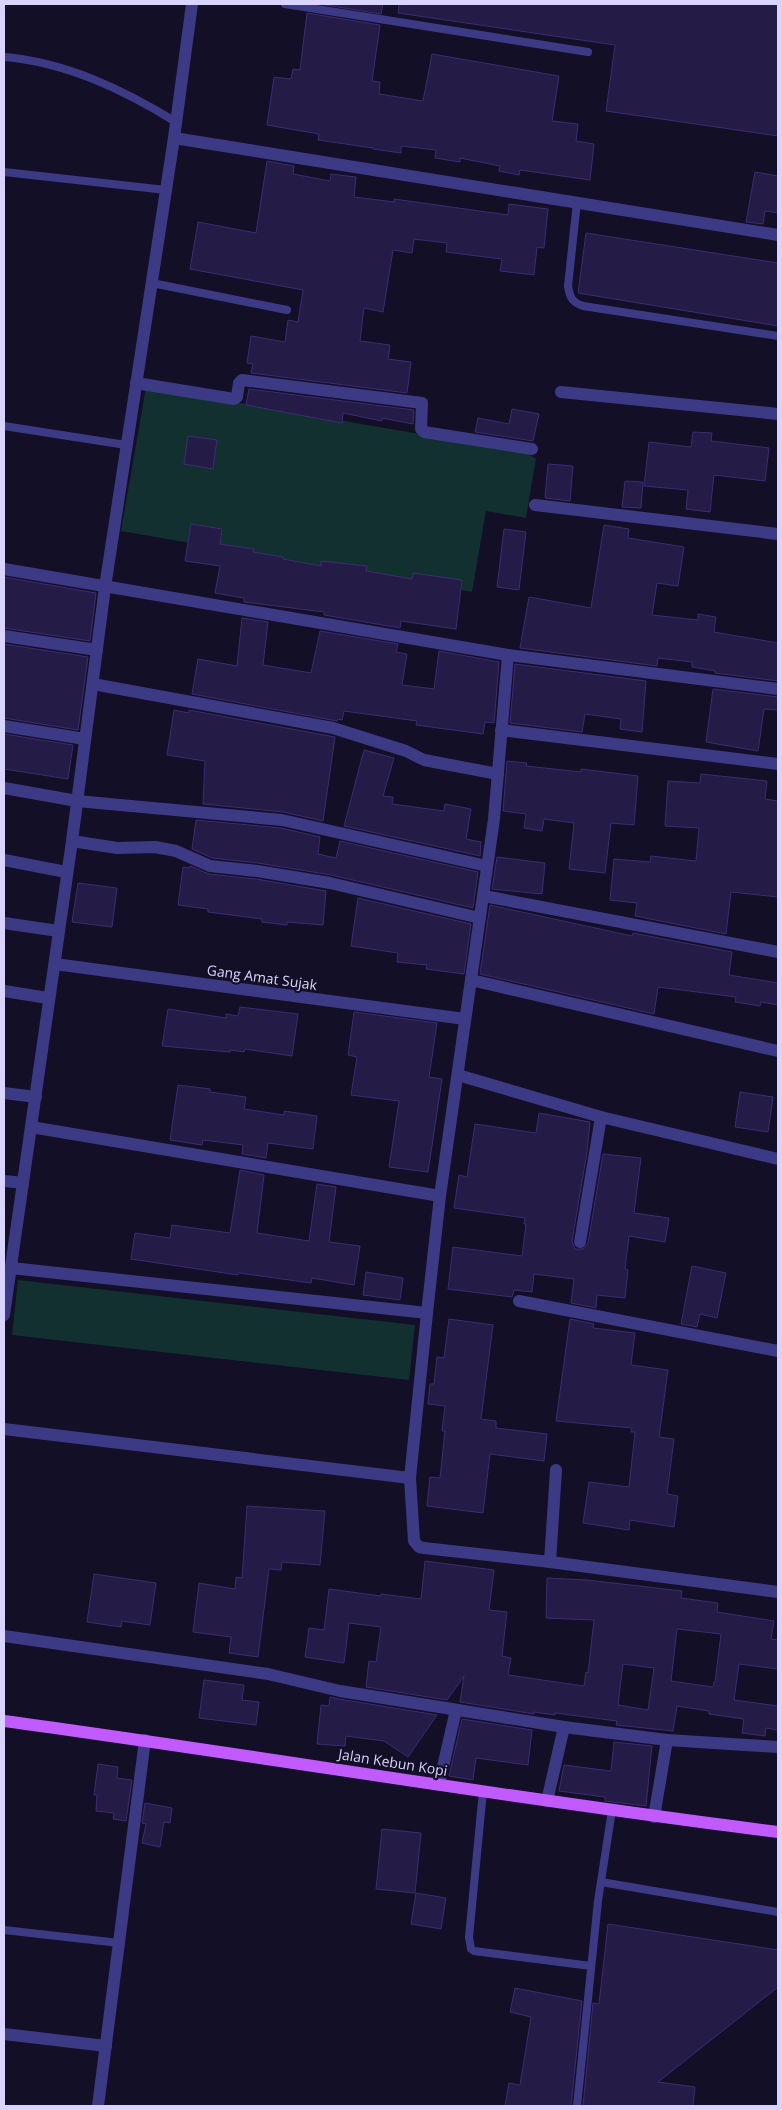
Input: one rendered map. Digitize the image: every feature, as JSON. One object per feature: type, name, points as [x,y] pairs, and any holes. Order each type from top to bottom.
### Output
[{"type":"main road","name":"Jalan Kebun Kopi","points":[[4,1721],[145,1740],[654,1817],[778,1832]]},
{"type":"street","points":[[4,1315],[11,1268],[10,1235],[23,1183],[36,1097],[48,998],[86,739],[105,587],[174,138],[189,5]]},
{"type":"street","points":[[174,138],[778,235]]},
{"type":"street","points":[[136,383],[234,399],[237,397],[242,380],[422,403],[421,427],[424,432],[532,450]]},
{"type":"street","points":[[561,392],[778,414]]},
{"type":"street","points":[[535,505],[778,534]]},
{"type":"street","points":[[4,569],[508,655],[778,689]]},
{"type":"street","points":[[4,636],[98,650]]},
{"type":"street","points":[[508,655],[498,774],[484,896],[440,1196],[427,1313],[410,1478],[414,1541],[419,1546],[778,1592]]},
{"type":"street","points":[[93,684],[333,728],[406,750],[424,760],[498,774]]},
{"type":"street","points":[[4,726],[86,739]]},
{"type":"street","points":[[501,730],[778,764]]},
{"type":"street","points":[[4,788],[77,801],[282,820],[487,866]]},
{"type":"street","points":[[72,841],[117,848],[155,847],[176,851],[210,866],[257,870],[330,882],[480,918]]},
{"type":"street","points":[[4,860],[66,872]]},
{"type":"street","points":[[484,896],[778,952]]},
{"type":"street","points":[[4,923],[58,931]]},
{"type":"street","name":"Gang Amat Sujak","points":[[54,964],[465,1019]]},
{"type":"street","points":[[471,980],[778,1051]]},
{"type":"street","points":[[4,991],[48,998]]},
{"type":"street","points":[[458,1075],[601,1116],[778,1158]]},
{"type":"street","points":[[4,1093],[36,1097]]},
{"type":"street","points":[[580,1242],[601,1116]]},
{"type":"street","points":[[31,1127],[440,1196]]},
{"type":"street","points":[[4,1181],[23,1183]]},
{"type":"street","points":[[11,1268],[427,1313]]},
{"type":"street","points":[[519,1301],[778,1351]]},
{"type":"street","points":[[4,1429],[410,1478]]},
{"type":"street","points":[[550,1562],[556,1470]]},
{"type":"street","points":[[4,1636],[268,1674],[340,1691],[564,1726],[667,1740],[778,1747]]},
{"type":"street","points":[[439,1784],[456,1710]]},
{"type":"street","points":[[547,1800],[564,1726]]},
{"type":"street","points":[[98,2106],[145,1740]]},
{"type":"street","points":[[654,1817],[667,1740]]},
{"type":"street","points":[[4,2034],[106,2046]]},
{"type":"lane","points":[[285,4],[588,52]]},
{"type":"lane","points":[[4,57],[63,68],[104,83],[176,122]]},
{"type":"lane","points":[[4,172],[166,190]]},
{"type":"lane","points":[[577,202],[568,286],[570,298],[574,303],[583,306],[778,336]]},
{"type":"lane","points":[[152,283],[287,310]]},
{"type":"lane","points":[[4,426],[126,444]]},
{"type":"lane","points":[[483,1791],[469,1937],[471,1949],[474,1951],[591,1966]]},
{"type":"lane","points":[[577,2106],[591,1966],[612,1810]]},
{"type":"lane","points":[[601,1882],[778,1912]]},
{"type":"lane","points":[[4,1930],[119,1943]]},
{"type":"green space","points":[[146,387],[525,452],[536,459],[526,518],[486,511],[472,592],[121,531]]},
{"type":"green space","points":[[18,1280],[415,1325],[409,1380],[12,1335]]},
{"type":"building","points":[[319,4],[383,4],[381,14]]},
{"type":"building","points":[[399,4],[778,4],[778,136],[606,111],[615,45],[398,13]]},
{"type":"building","points":[[307,13],[380,25],[372,81],[380,82],[379,94],[423,101],[432,54],[559,76],[552,121],[578,124],[576,141],[594,144],[590,180],[520,170],[519,175],[499,171],[500,166],[460,158],[460,162],[435,158],[436,150],[401,146],[401,153],[373,149],[318,140],[319,134],[267,125],[274,77],[291,79],[293,69],[300,70]]},
{"type":"building","points":[[267,161],[294,166],[293,174],[330,181],[331,174],[356,177],[354,197],[394,202],[394,199],[508,215],[509,204],[548,209],[544,248],[537,247],[534,275],[500,271],[502,259],[446,252],[447,243],[414,239],[412,253],[393,250],[383,312],[364,308],[360,341],[390,345],[388,359],[411,362],[407,393],[251,373],[253,364],[247,363],[251,336],[285,342],[288,320],[298,322],[303,290],[190,269],[198,222],[256,233]]},
{"type":"building","points":[[755,172],[778,176],[778,213],[765,211],[763,224],[746,222]]},
{"type":"building","points":[[586,233],[778,263],[778,326],[578,293]]},
{"type":"building","points":[[249,389],[414,410],[413,424],[382,418],[382,421],[343,413],[342,423],[246,405]]},
{"type":"building","points":[[512,409],[539,414],[533,441],[475,432],[478,418],[509,424]]},
{"type":"building","points":[[693,432],[712,433],[711,441],[769,448],[765,481],[714,475],[710,512],[686,509],[688,490],[644,486],[649,442],[691,447]]},
{"type":"building","points":[[188,436],[217,440],[213,469],[184,464]]},
{"type":"building","points":[[548,464],[573,466],[570,501],[545,498]]},
{"type":"building","points":[[625,481],[643,482],[641,508],[622,507]]},
{"type":"building","points":[[191,524],[222,529],[220,544],[254,549],[253,552],[283,557],[283,559],[321,566],[321,561],[367,566],[366,571],[412,579],[413,573],[462,580],[456,629],[401,621],[400,628],[324,615],[324,612],[244,602],[244,598],[215,593],[220,566],[185,561]]},
{"type":"building","points":[[604,525],[629,529],[628,538],[684,547],[678,586],[657,583],[652,615],[698,620],[698,614],[716,617],[714,632],[778,643],[778,681],[715,673],[715,671],[692,667],[692,662],[658,658],[657,666],[520,648],[529,597],[591,608]]},
{"type":"building","points":[[504,529],[526,532],[519,590],[497,587]]},
{"type":"building","points":[[4,577],[96,593],[90,641],[4,628]]},
{"type":"building","points":[[242,618],[268,622],[263,665],[311,673],[320,631],[398,644],[396,652],[407,654],[402,685],[434,689],[439,651],[499,662],[494,723],[485,722],[483,734],[416,725],[417,721],[344,711],[342,720],[338,719],[337,721],[192,694],[198,659],[237,666]]},
{"type":"building","points":[[4,644],[88,657],[78,730],[4,718]]},
{"type":"building","points":[[515,664],[646,681],[642,732],[620,729],[621,719],[585,714],[582,732],[510,723]]},
{"type":"building","points":[[713,689],[778,697],[778,710],[764,709],[758,751],[706,742]]},
{"type":"building","points":[[174,710],[189,713],[189,710],[335,737],[323,821],[283,812],[203,804],[205,761],[167,755]]},
{"type":"building","points":[[4,734],[73,745],[68,779],[4,769]]},
{"type":"building","points":[[364,750],[394,758],[383,796],[393,797],[392,804],[444,811],[445,804],[471,809],[466,839],[481,842],[480,856],[344,826]]},
{"type":"building","points":[[507,761],[527,763],[526,766],[581,772],[581,769],[638,776],[634,825],[611,823],[605,873],[569,869],[574,823],[544,819],[542,831],[524,828],[526,814],[503,811]]},
{"type":"building","points":[[701,774],[767,781],[765,799],[778,801],[778,897],[731,892],[726,934],[635,916],[637,903],[610,900],[614,859],[650,862],[651,856],[696,861],[699,828],[665,826],[668,781],[700,783]]},
{"type":"building","points":[[196,820],[281,828],[320,837],[318,854],[336,858],[340,841],[478,872],[473,908],[331,875],[258,863],[212,858],[192,849]]},
{"type":"building","points":[[497,857],[545,863],[542,894],[492,889]]},
{"type":"building","points":[[190,866],[209,874],[256,879],[326,891],[323,925],[287,922],[287,925],[262,922],[262,919],[208,912],[208,909],[178,905],[183,867],[190,868]]},
{"type":"building","points":[[78,883],[117,888],[112,927],[72,922]]},
{"type":"building","points":[[358,898],[471,924],[464,974],[426,969],[427,965],[397,962],[398,953],[351,946]]},
{"type":"building","points":[[490,905],[632,936],[633,933],[732,952],[729,975],[778,983],[778,1005],[761,1002],[760,1006],[735,1002],[736,997],[658,987],[654,1014],[480,974]]},
{"type":"building","points":[[240,1007],[298,1014],[292,1056],[245,1049],[244,1052],[230,1050],[230,1052],[162,1046],[168,1009],[226,1018],[226,1014],[238,1016]]},
{"type":"building","points":[[354,1012],[437,1023],[429,1077],[442,1079],[428,1172],[389,1167],[399,1101],[351,1095],[357,1057],[348,1055]]},
{"type":"building","points":[[178,1085],[210,1089],[210,1092],[246,1097],[244,1109],[284,1115],[284,1111],[317,1116],[313,1149],[268,1143],[266,1158],[242,1154],[243,1145],[203,1140],[202,1145],[170,1140]]},
{"type":"building","points":[[740,1092],[773,1097],[768,1132],[735,1127]]},
{"type":"building","points":[[539,1113],[590,1122],[587,1152],[572,1241],[575,1249],[583,1249],[588,1243],[603,1154],[641,1158],[634,1213],[669,1218],[665,1242],[629,1236],[625,1269],[628,1270],[625,1298],[597,1295],[596,1308],[571,1303],[574,1279],[534,1274],[532,1292],[514,1290],[512,1297],[448,1289],[453,1247],[522,1256],[525,1218],[454,1208],[459,1175],[467,1177],[475,1124],[536,1133]]},
{"type":"building","points":[[240,1170],[264,1175],[257,1233],[309,1241],[317,1184],[336,1187],[329,1242],[360,1246],[354,1285],[312,1278],[311,1283],[239,1273],[238,1275],[131,1259],[135,1233],[170,1238],[172,1225],[230,1233]]},
{"type":"building","points":[[692,1266],[726,1273],[717,1318],[700,1314],[697,1327],[681,1324]]},
{"type":"building","points":[[366,1272],[403,1278],[400,1300],[363,1295]]},
{"type":"building","points":[[449,1319],[493,1325],[481,1419],[496,1421],[496,1428],[547,1434],[544,1461],[490,1454],[483,1513],[427,1506],[430,1477],[440,1478],[445,1431],[442,1431],[445,1406],[428,1404],[430,1384],[434,1384],[437,1357],[444,1358]]},
{"type":"building","points":[[570,1319],[594,1324],[593,1328],[635,1333],[631,1365],[668,1370],[659,1437],[674,1439],[667,1494],[678,1496],[674,1527],[630,1520],[629,1530],[583,1523],[589,1482],[629,1487],[635,1432],[631,1432],[632,1428],[556,1421]]},
{"type":"building","points":[[247,1506],[325,1511],[320,1565],[282,1562],[281,1570],[269,1569],[258,1657],[229,1653],[231,1637],[193,1632],[199,1583],[235,1589],[236,1577],[242,1578]]},
{"type":"building","points":[[425,1561],[494,1570],[489,1610],[507,1612],[502,1656],[511,1658],[508,1675],[584,1686],[586,1672],[588,1673],[594,1620],[546,1618],[547,1578],[587,1580],[682,1591],[681,1598],[718,1603],[717,1612],[774,1621],[771,1639],[778,1640],[778,1669],[739,1664],[734,1700],[778,1706],[778,1730],[766,1728],[765,1736],[742,1733],[744,1719],[709,1714],[709,1711],[677,1706],[673,1731],[616,1725],[617,1721],[555,1713],[555,1715],[534,1712],[534,1714],[460,1702],[464,1676],[447,1700],[366,1687],[369,1661],[376,1662],[381,1627],[349,1623],[344,1663],[305,1657],[309,1628],[324,1630],[329,1589],[421,1599]],"holes":[[[677,1629],[721,1634],[713,1687],[671,1681]],[[623,1664],[654,1668],[648,1710],[618,1705]]]},
{"type":"building","points":[[94,1574],[156,1583],[150,1625],[122,1621],[121,1627],[87,1622]]},
{"type":"building","points":[[204,1680],[244,1685],[242,1700],[259,1702],[256,1725],[199,1718]]},
{"type":"building","points":[[330,1697],[437,1715],[408,1757],[384,1741],[346,1736],[345,1746],[317,1744],[321,1705],[329,1706]]},
{"type":"building","points":[[462,1719],[532,1730],[528,1765],[476,1758],[473,1780],[449,1776]]},
{"type":"building","points":[[614,1742],[652,1746],[646,1806],[605,1801],[605,1797],[559,1791],[564,1765],[611,1771]]},
{"type":"building","points":[[98,1764],[118,1767],[117,1778],[132,1780],[126,1821],[113,1819],[114,1813],[96,1811],[97,1795],[94,1795]]},
{"type":"building","points":[[145,1803],[172,1808],[170,1823],[164,1822],[160,1847],[142,1843],[146,1824],[142,1823]]},
{"type":"building","points":[[382,1829],[421,1833],[415,1893],[376,1889]]},
{"type":"building","points":[[416,1893],[446,1898],[441,1929],[411,1924]]},
{"type":"building","points":[[608,1924],[778,1950],[778,1987],[658,2082],[695,2087],[693,2106],[583,2106],[593,2003],[599,2004]]},
{"type":"building","points":[[515,1988],[582,2001],[571,2106],[505,2106],[509,2083],[520,2085],[531,2017],[510,2012]]}]
